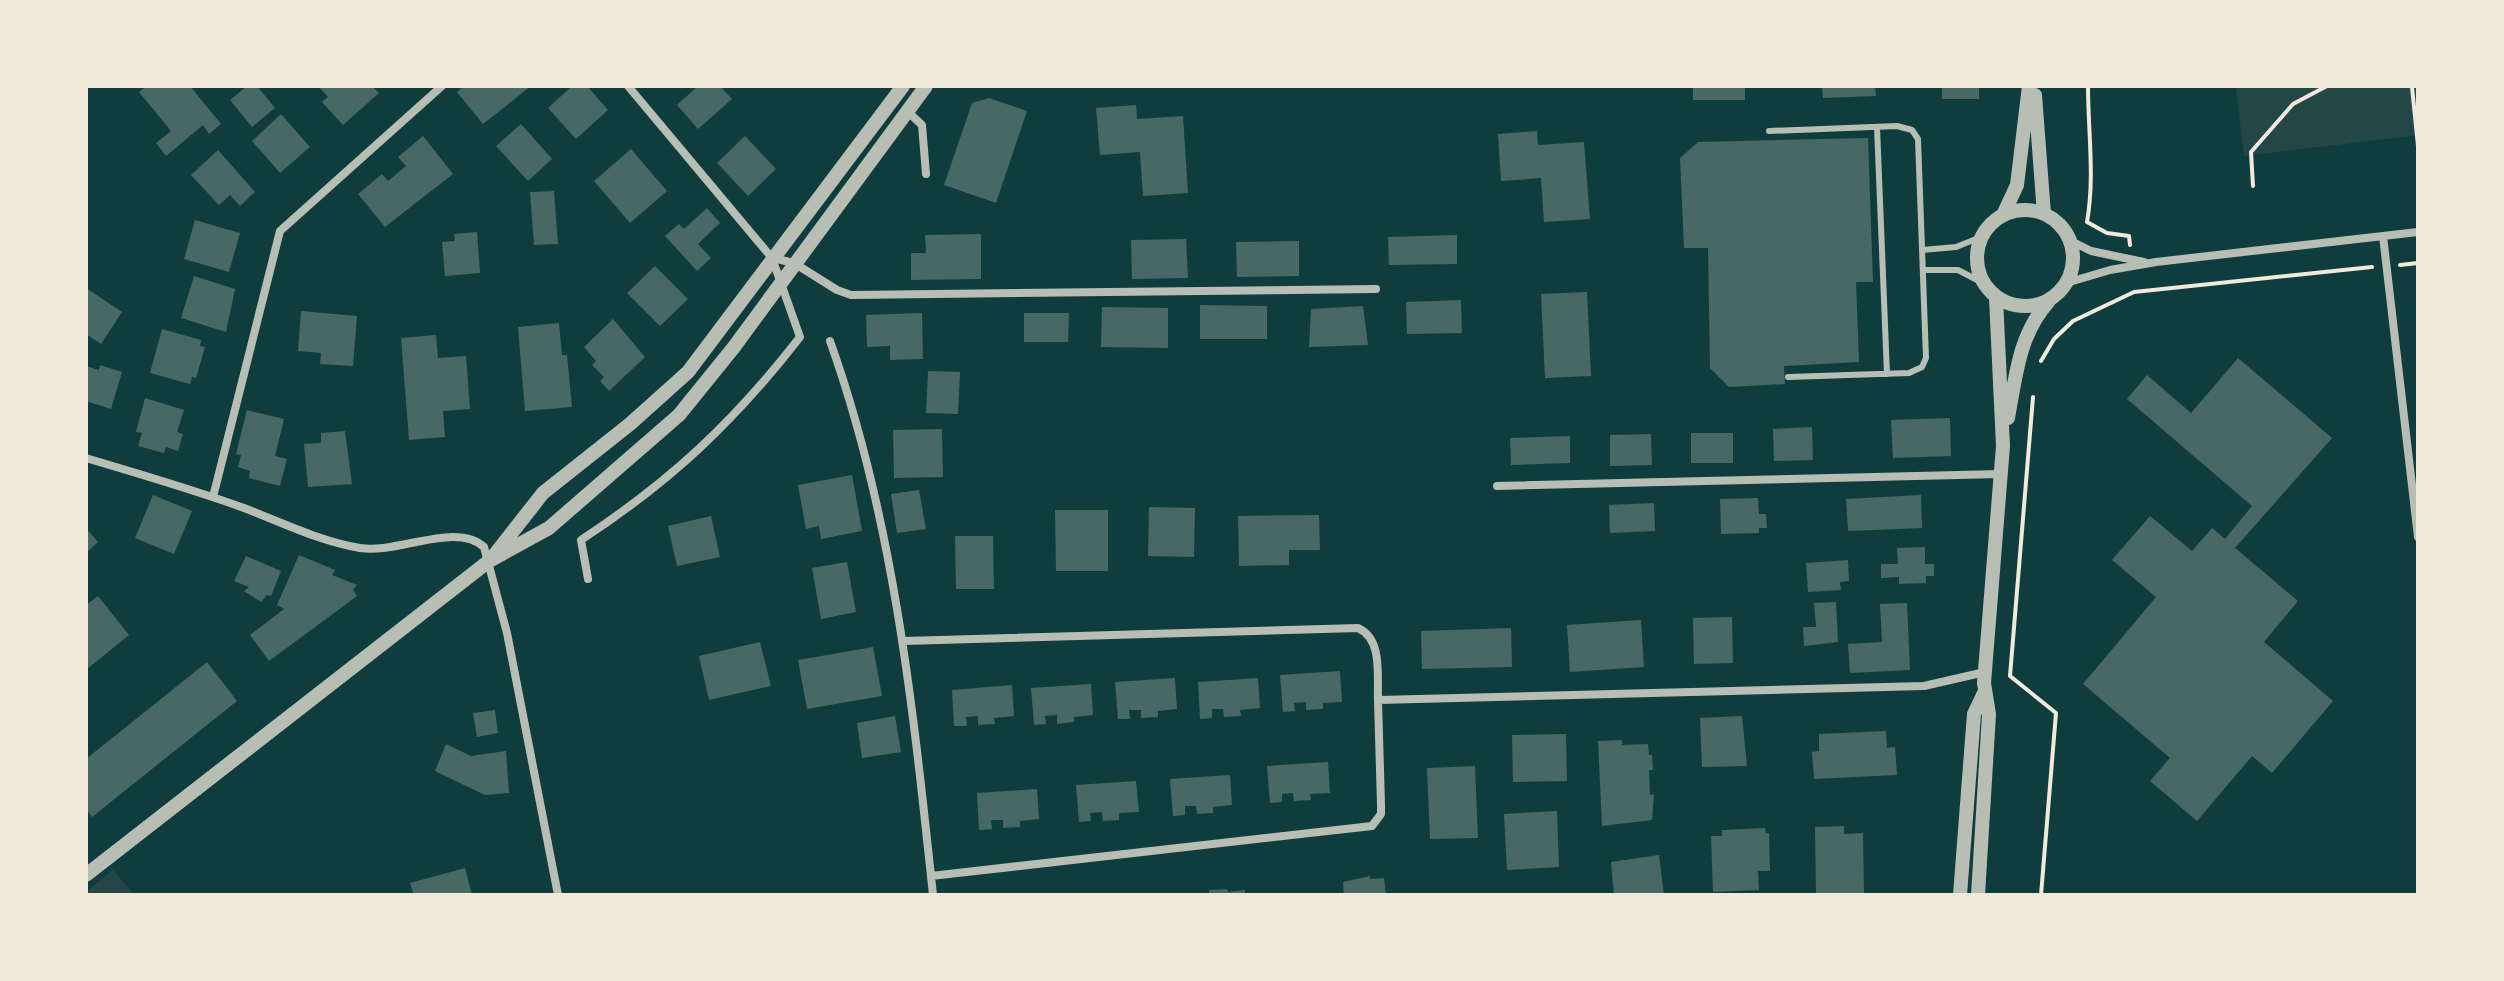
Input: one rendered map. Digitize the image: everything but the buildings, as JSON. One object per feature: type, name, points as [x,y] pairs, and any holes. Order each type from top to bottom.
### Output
[{"type":"street","points":[[213,497],[280,231],[442,86]]},
{"type":"street","points":[[588,579],[581,540],[642,500],[713,438],[800,337],[772,258],[628,86]]},
{"type":"street","points":[[489,561],[543,493],[676,385],[903,86]]},
{"type":"street","points":[[86,875],[489,561],[549,528],[653,441],[691,401],[926,86]]},
{"type":"street","points":[[2032,86],[2020,172],[2004,213],[1981,237],[1976,254],[1983,283],[1996,298],[2024,306],[2053,297]]},
{"type":"street","points":[[2032,86],[2044,214]]},
{"type":"street","points":[[906,110],[922,125],[926,174]]},
{"type":"street","points":[[1978,895],[1989,714],[1984,693],[1985,672],[2003,446],[2021,346],[2034,317],[2066,283],[2073,260],[2069,240],[2053,218],[2026,209],[2004,213]]},
{"type":"street","points":[[2069,240],[2091,251],[2132,263],[2149,263],[2418,232]]},
{"type":"street","points":[[2383,236],[2418,537]]},
{"type":"street","points":[[772,258],[794,263],[824,284],[851,295],[1376,289]]},
{"type":"street","points":[[2066,283],[2132,263]]},
{"type":"street","points":[[1996,298],[2003,446]]},
{"type":"street","points":[[830,341],[872,481],[904,641],[921,765],[933,895]]},
{"type":"street","points":[[86,458],[213,497],[361,548],[394,547],[457,535],[474,538],[484,547],[507,633],[558,895]]},
{"type":"street","points":[[1497,486],[2001,474]]},
{"type":"street","points":[[904,641],[1358,628],[1368,632],[1373,641],[1381,814],[1372,826],[931,876]]},
{"type":"street","points":[[1378,700],[1924,686],[1985,672]]},
{"type":"street","points":[[1960,895],[1974,714],[1984,693]]},
{"type":"lane","points":[[1877,127],[1887,374]]},
{"type":"lane","points":[[1769,131],[1877,127],[1912,130],[1918,139],[1926,358],[1922,367],[1909,373],[1788,377]]},
{"type":"lane","points":[[1922,250],[1956,247],[1981,237]]},
{"type":"lane","points":[[1923,270],[1958,270],[1983,283]]},
{"type":"path","points":[[2088,86],[2088,137],[2094,185],[2087,222],[2107,233],[2129,236],[2134,292]]},
{"type":"path","points":[[2253,186],[2251,152],[2293,104],[2327,86]]},
{"type":"path","points":[[2406,86],[2414,86],[2418,146]]},
{"type":"path","points":[[2037,375],[2041,360],[2054,339],[2073,321],[2134,292],[2418,263]]},
{"type":"path","points":[[2034,389],[2010,676],[2056,713],[2041,895]]},
{"type":"shaded area","points":[[2236,86],[2418,86],[2418,135],[2244,156]]},
{"type":"shaded area","points":[[113,870],[134,895],[86,895],[86,892]]}]
